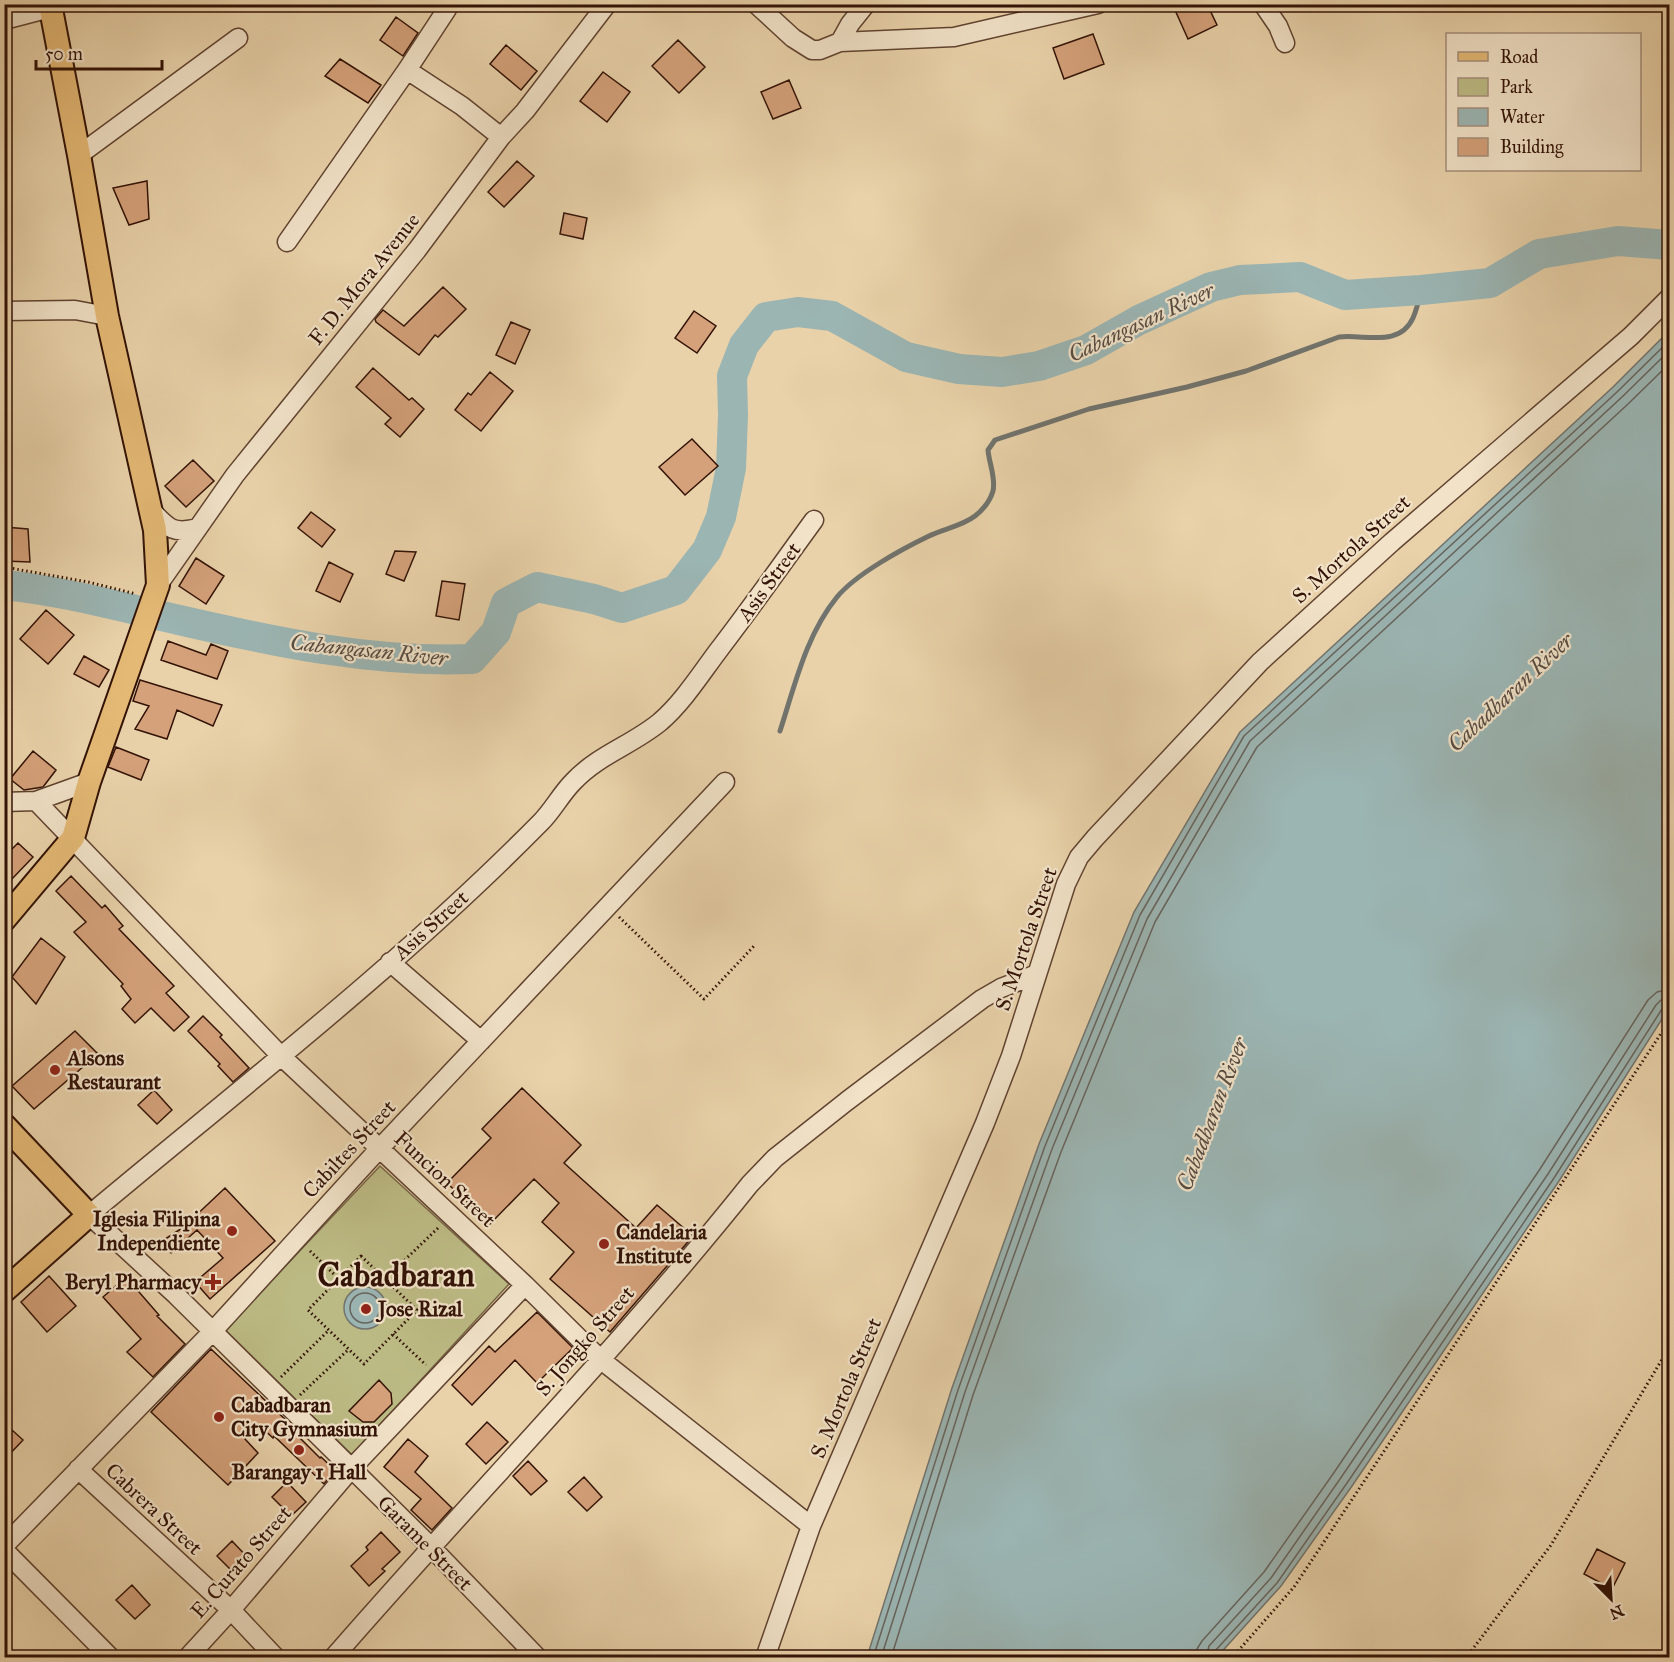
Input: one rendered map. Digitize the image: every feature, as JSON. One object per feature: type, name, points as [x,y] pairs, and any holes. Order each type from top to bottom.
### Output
[{"type":"main road","points":[[4,920],[73,838],[89,782],[154,600],[155,530],[107,316],[50,6]]},
{"type":"main road","name":"Garame Street","points":[[9,1137],[89,1215]]},
{"type":"main road","name":"Asis Street","points":[[4,1291],[89,1215]]},
{"type":"street","name":"F. D. Mora Avenue","points":[[154,600],[198,528],[235,475],[417,250],[501,137],[525,111],[607,4]]},
{"type":"street","points":[[756,4],[793,39],[812,50],[820,50],[840,42],[954,37],[1098,4]]},
{"type":"street","points":[[840,42],[850,24],[866,4]]},
{"type":"street","points":[[1263,4],[1278,26],[1285,43]]},
{"type":"street","points":[[4,20],[50,6]]},
{"type":"street","points":[[287,242],[447,9]]},
{"type":"street","points":[[79,155],[238,38]]},
{"type":"street","points":[[407,70],[462,106],[501,137]]},
{"type":"street","points":[[75,310],[103,292]]},
{"type":"street","name":"S. Mortola Street","points":[[765,1658],[810,1526],[985,1123],[1011,1056],[1066,884],[1079,858],[1260,662],[1392,542],[1632,336],[1670,297]]},
{"type":"street","points":[[5,306],[75,310],[107,316]]},
{"type":"street","points":[[150,509],[172,530],[184,532],[198,528]]},
{"type":"street","name":"Asis Street","points":[[89,1215],[390,962],[463,897],[543,819],[572,782],[586,769],[601,757],[637,738],[660,722],[682,699],[814,520]]},
{"type":"street","points":[[4,802],[36,801],[89,782]]},
{"type":"street","name":"Cabiltes Street","points":[[4,1548],[212,1332],[379,1149],[725,782]]},
{"type":"street","name":"Funcion Street","points":[[36,801],[280,1055],[525,1285],[600,1359],[810,1526]]},
{"type":"street","points":[[390,962],[481,1041]]},
{"type":"street","name":"S. Jongko Street","points":[[333,1658],[430,1546],[600,1359],[775,1158],[982,999],[1037,974]]},
{"type":"street","name":"Garame Street","points":[[89,1215],[176,1295],[430,1546],[538,1658]]},
{"type":"street","name":"E. Curato Street","points":[[187,1658],[351,1469],[525,1285]]},
{"type":"street","name":"Cabrera Street","points":[[78,1469],[231,1610],[276,1658]]},
{"type":"street","points":[[4,1548],[111,1658]]},
{"type":"path","points":[[4,567],[88,582],[154,600]]},
{"type":"path","points":[[608,907],[704,999],[754,946]]},
{"type":"path","points":[[1232,1658],[1294,1587],[1670,1020]]},
{"type":"path","points":[[385,1279],[450,1216]]},
{"type":"path","points":[[297,1239],[339,1279]]},
{"type":"path","points":[[361,1256],[417,1310],[364,1364],[308,1310],[339,1279],[361,1256]]},
{"type":"path","points":[[294,1364],[329,1330]]},
{"type":"path","points":[[393,1334],[438,1377]]},
{"type":"path","points":[[1466,1658],[1551,1545],[1670,1346]]},
{"type":"path","points":[[313,1383],[349,1349]]},
{"type":"green space","points":[[380,1166],[509,1284],[352,1455],[225,1330]]},
{"type":"water","name":"Cabadbaran River","points":[[1669,331],[1669,1008],[1559,1181],[1352,1486],[1281,1586],[1217,1657],[867,1657],[952,1388],[1039,1144],[1134,912],[1240,732],[1613,387]]},
{"type":"water","points":[[365,1287],[380,1293],[386,1308],[380,1323],[365,1329],[350,1323],[344,1308],[350,1293]]},
{"type":"building","points":[[1186,4],[1207,4],[1217,25],[1188,39],[1175,10]]},
{"type":"building","points":[[396,17],[418,33],[403,56],[380,40]]},
{"type":"building","points":[[1093,34],[1104,64],[1064,79],[1053,48]]},
{"type":"building","points":[[678,40],[705,67],[679,93],[652,66]]},
{"type":"building","points":[[506,45],[537,71],[521,90],[490,64]]},
{"type":"building","points":[[340,59],[381,85],[368,103],[325,76]]},
{"type":"building","points":[[603,72],[630,92],[607,122],[580,101]]},
{"type":"building","points":[[789,80],[801,108],[773,119],[761,92]]},
{"type":"building","points":[[517,161],[534,176],[504,207],[488,192]]},
{"type":"building","points":[[147,181],[149,219],[129,225],[113,188]]},
{"type":"building","points":[[564,213],[587,218],[583,239],[560,234]]},
{"type":"building","points":[[443,287],[466,309],[438,337],[435,335],[419,355],[376,322],[375,319],[383,310],[404,326]]},
{"type":"building","points":[[694,311],[716,326],[697,353],[675,338]]},
{"type":"building","points":[[511,322],[530,330],[515,364],[496,355]]},
{"type":"building","points":[[373,368],[409,400],[412,398],[424,409],[400,437],[385,424],[391,418],[356,387]]},
{"type":"building","points":[[490,372],[513,391],[481,431],[455,410],[468,393],[471,395]]},
{"type":"building","points":[[692,439],[718,466],[685,495],[659,467]]},
{"type":"building","points":[[193,460],[214,481],[186,507],[165,486]]},
{"type":"building","points":[[311,512],[335,530],[322,547],[298,528]]},
{"type":"building","points":[[4,527],[28,529],[30,562],[4,561]]},
{"type":"building","points":[[395,551],[416,552],[404,581],[386,574]]},
{"type":"building","points":[[196,558],[224,576],[206,604],[179,586]]},
{"type":"building","points":[[329,562],[353,574],[340,602],[316,591]]},
{"type":"building","points":[[442,581],[465,584],[459,620],[436,616]]},
{"type":"building","points":[[46,610],[74,635],[48,664],[20,639]]},
{"type":"building","points":[[168,641],[206,655],[211,644],[228,651],[217,679],[161,660]]},
{"type":"building","points":[[84,656],[109,670],[99,687],[74,674]]},
{"type":"building","points":[[140,680],[222,705],[213,726],[177,710],[167,739],[135,729],[149,706],[133,701]]},
{"type":"building","points":[[116,747],[149,760],[141,780],[108,767]]},
{"type":"building","points":[[33,751],[56,770],[43,787],[24,790],[10,779]]},
{"type":"building","points":[[18,843],[33,857],[11,880],[4,873],[4,857]]},
{"type":"building","points":[[71,876],[102,908],[105,905],[123,926],[119,929],[174,986],[166,993],[189,1017],[174,1031],[151,1008],[135,1023],[122,1009],[131,999],[121,986],[123,984],[74,932],[86,922],[56,891]]},
{"type":"building","points":[[41,938],[65,957],[36,1004],[12,977]]},
{"type":"building","points":[[203,1016],[249,1068],[233,1082],[218,1066],[220,1064],[188,1031]]},
{"type":"building","name":"Alsons Restaurant","points":[[75,1031],[98,1054],[34,1109],[12,1086]]},
{"type":"building","points":[[522,1088],[581,1145],[564,1163],[636,1228],[657,1205],[693,1236],[610,1332],[550,1279],[574,1252],[542,1222],[559,1203],[534,1179],[490,1224],[447,1183],[491,1138],[482,1129]]},
{"type":"building","points":[[154,1090],[172,1110],[157,1124],[138,1105]]},
{"type":"building","name":"Iglesia Filipina Independiente","points":[[225,1188],[275,1241],[210,1299],[195,1282],[223,1258],[197,1230],[171,1253],[162,1241],[190,1223]]},
{"type":"building","points":[[49,1276],[76,1306],[47,1332],[21,1302]]},
{"type":"building","points":[[126,1277],[159,1315],[157,1316],[185,1344],[153,1377],[127,1352],[141,1339],[103,1297]]},
{"type":"building","points":[[537,1312],[573,1348],[537,1383],[515,1360],[472,1405],[452,1385],[489,1346],[495,1352]]},
{"type":"building","name":"Cabadbaran City Gymnasium","points":[[211,1349],[288,1422],[286,1424],[320,1458],[335,1470],[324,1484],[274,1436],[273,1438],[259,1425],[245,1439],[258,1453],[228,1485],[151,1412]]},
{"type":"building","points":[[379,1380],[391,1393],[392,1404],[374,1422],[363,1422],[349,1411]]},
{"type":"building","points":[[487,1422],[508,1442],[486,1464],[466,1444]]},
{"type":"building","points":[[12,1430],[23,1440],[4,1460],[4,1439]]},
{"type":"building","points":[[408,1439],[428,1456],[415,1472],[452,1508],[432,1530],[411,1510],[421,1499],[384,1467]]},
{"type":"building","points":[[528,1461],[547,1481],[531,1495],[513,1476]]},
{"type":"building","points":[[584,1477],[602,1497],[587,1511],[568,1492]]},
{"type":"building","points":[[287,1482],[306,1502],[291,1516],[272,1497]]},
{"type":"building","points":[[381,1532],[400,1552],[382,1569],[385,1571],[369,1586],[351,1566],[368,1550],[366,1547]]},
{"type":"building","points":[[232,1541],[251,1561],[236,1575],[217,1556]]},
{"type":"building","points":[[1597,1549],[1625,1563],[1612,1589],[1584,1574]]},
{"type":"building","points":[[132,1585],[150,1605],[135,1619],[116,1600]]},
{"type":"waterway","name":"Cabangasan River","points":[[4,585],[70,595],[251,636],[324,649],[398,658],[472,659],[496,632],[506,603],[537,587],[594,599],[622,608],[676,590],[707,550],[721,517],[731,468],[732,376],[744,345],[766,317],[798,312],[832,316],[906,357],[959,369],[1002,372],[1039,366],[1086,350],[1139,320],[1211,287],[1240,280],[1300,277],[1345,295],[1421,290],[1490,283],[1539,254],[1618,241],[1670,245]]},
{"type":"waterway","points":[[780,731],[809,644],[837,597],[845,588],[880,563],[929,536],[964,522],[981,511],[994,486],[988,450],[995,440],[1089,409],[1246,371],[1339,337],[1380,338],[1399,333],[1413,318],[1421,290]]},
{"type":"place","name":"Alsons Restaurant","points":[[55,1070]]},
{"type":"place","name":"Iglesia Filipina Independiente","points":[[232,1231]]},
{"type":"place","name":"Candelaria Institute","points":[[604,1244]]},
{"type":"place","name":"Beryl Pharmacy","points":[[213,1282]]},
{"type":"place","name":"Jose Rizal","points":[[366,1309]]},
{"type":"place","name":"Cabadbaran City Gymnasium","points":[[219,1417]]},
{"type":"place","name":"Barangay 1 Hall","points":[[299,1450]]},
{"type":"district","name":"Cabadbaran","points":[[396,1275]]}]
